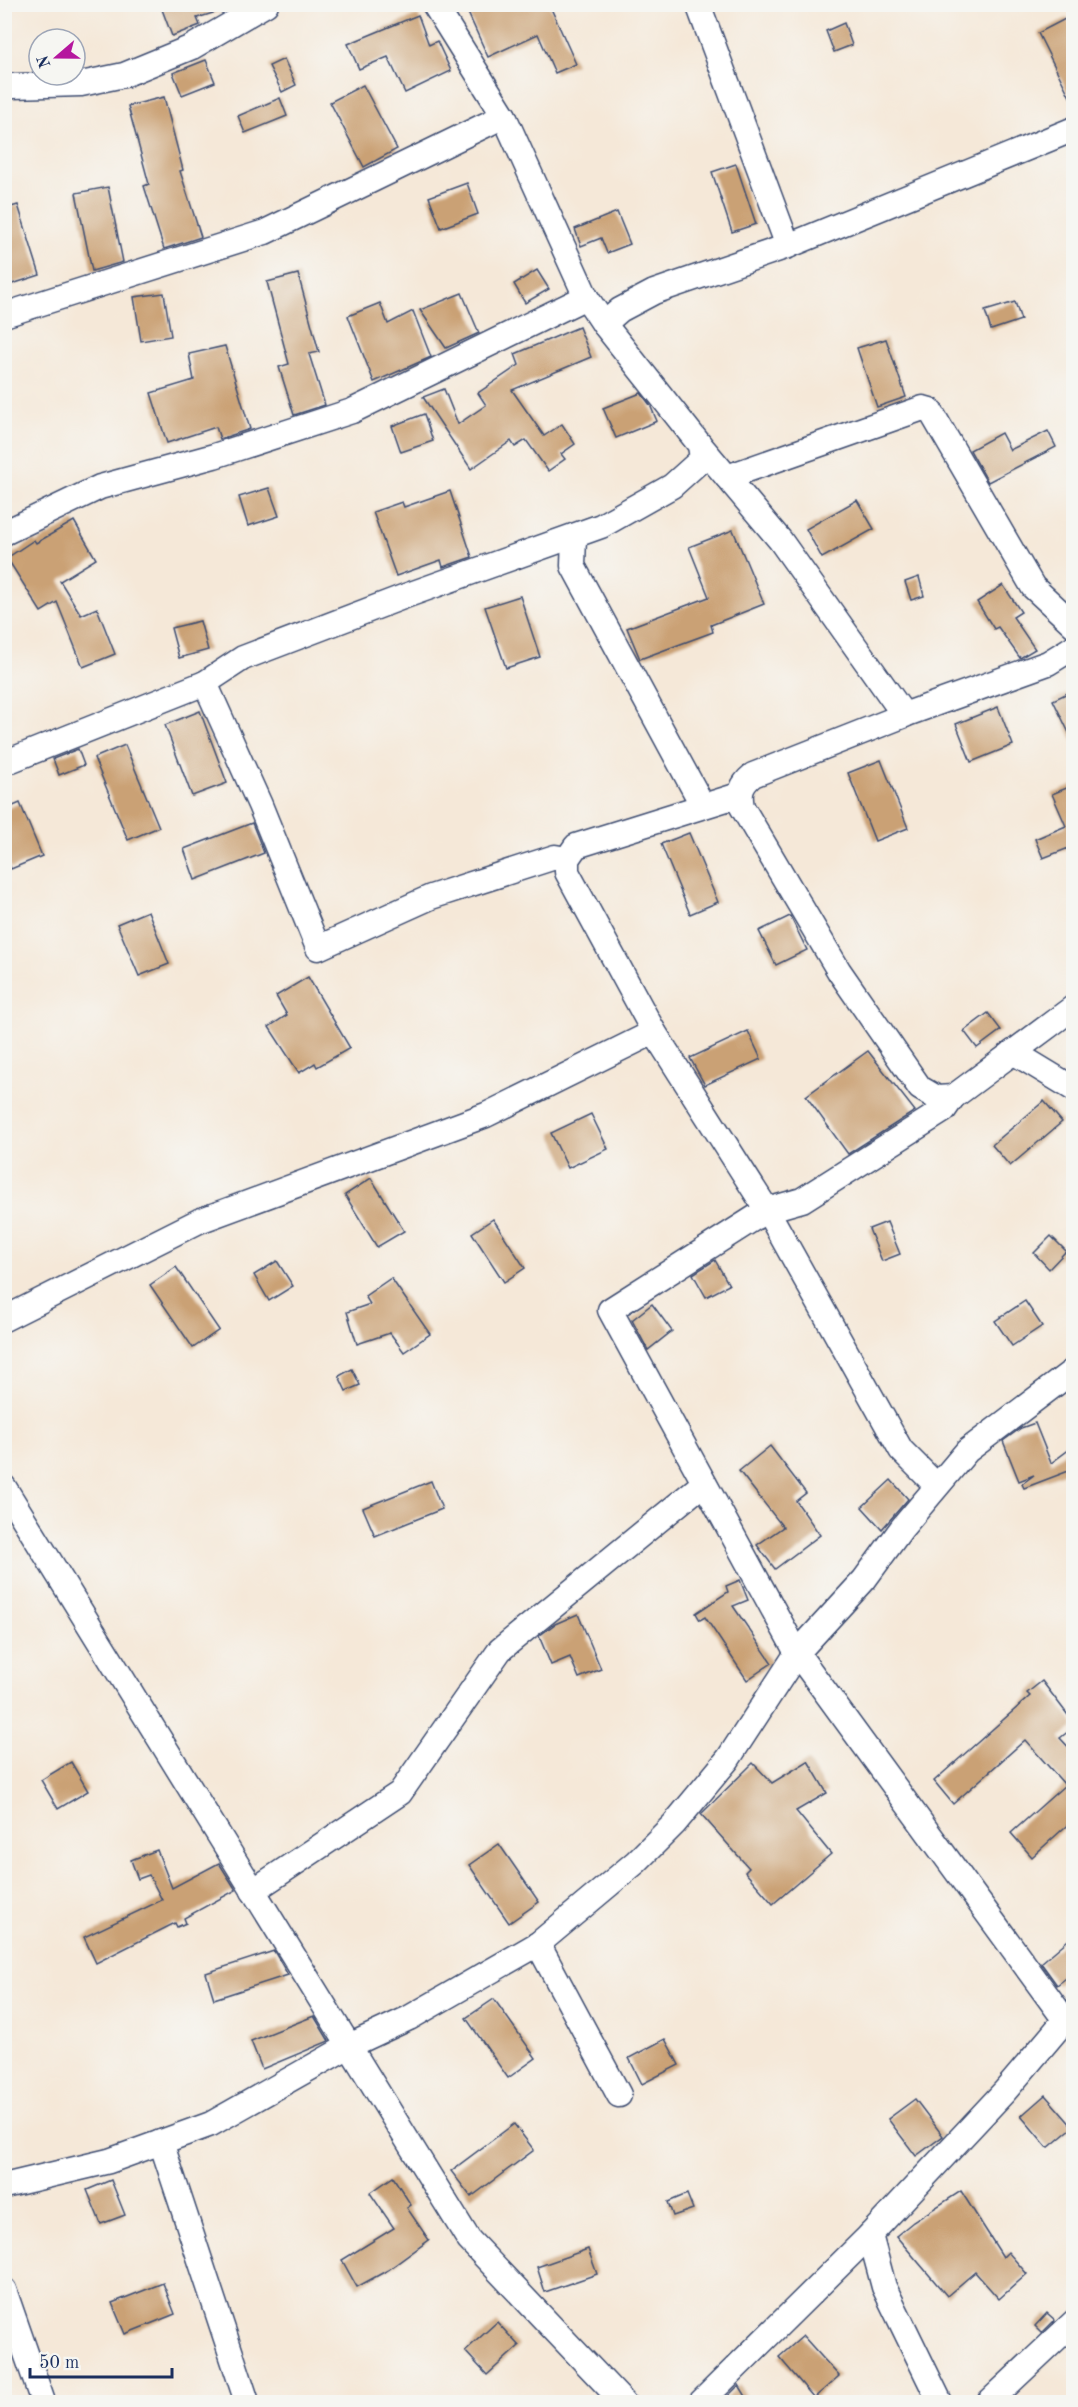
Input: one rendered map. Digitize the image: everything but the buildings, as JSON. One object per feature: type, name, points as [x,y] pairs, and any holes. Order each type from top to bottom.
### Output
[{"type":"street","points":[[4,88],[81,84],[124,75],[192,47],[266,4]]},
{"type":"street","points":[[434,4],[504,116],[586,297],[604,324],[700,446],[780,540],[894,703],[905,715]]},
{"type":"street","points":[[698,4],[788,246]]},
{"type":"street","points":[[4,315],[265,232],[504,116]]},
{"type":"street","points":[[604,324],[620,310],[654,291],[788,246],[1074,129]]},
{"type":"street","points":[[4,533],[100,487],[214,456],[352,411],[586,297]]},
{"type":"street","points":[[727,477],[923,408],[930,410],[1033,587],[1074,625]]},
{"type":"street","points":[[4,764],[205,683],[243,658],[408,595],[601,526],[672,486],[702,459],[700,446]]},
{"type":"street","points":[[574,536],[573,566],[704,806]]},
{"type":"street","points":[[953,1097],[937,1098],[920,1088],[839,971],[742,807],[739,795],[743,783],[753,775],[905,715],[1048,663],[1074,647]]},
{"type":"street","points":[[205,683],[260,805],[318,948],[431,897],[555,857],[567,859]]},
{"type":"street","points":[[739,795],[576,846],[567,859],[567,872],[654,1032],[767,1210],[901,1450],[936,1485]]},
{"type":"street","points":[[701,2403],[870,2235],[1005,2091],[1069,2017],[797,1653],[610,1310],[767,1210],[802,1200],[944,1110],[953,1097],[1074,1007]]},
{"type":"street","points":[[4,1319],[199,1221],[486,1115],[654,1032]]},
{"type":"street","points":[[1013,1052],[1074,1089]]},
{"type":"street","points":[[4,2186],[109,2161],[211,2124],[348,2046],[410,2018],[538,1944],[636,1862],[674,1824],[728,1759],[797,1653],[864,1580],[936,1485],[967,1451],[1074,1370]]},
{"type":"street","points":[[253,1891],[400,1793],[500,1650],[704,1484]]},
{"type":"street","points":[[4,1487],[469,2240],[623,2403]]},
{"type":"street","points":[[538,1944],[619,2096]]},
{"type":"street","points":[[161,2142],[247,2403]]},
{"type":"street","points":[[870,2235],[884,2287],[939,2403]]},
{"type":"street","points":[[4,2290],[43,2403]]},
{"type":"street","points":[[989,2403],[1074,2322]]}]
